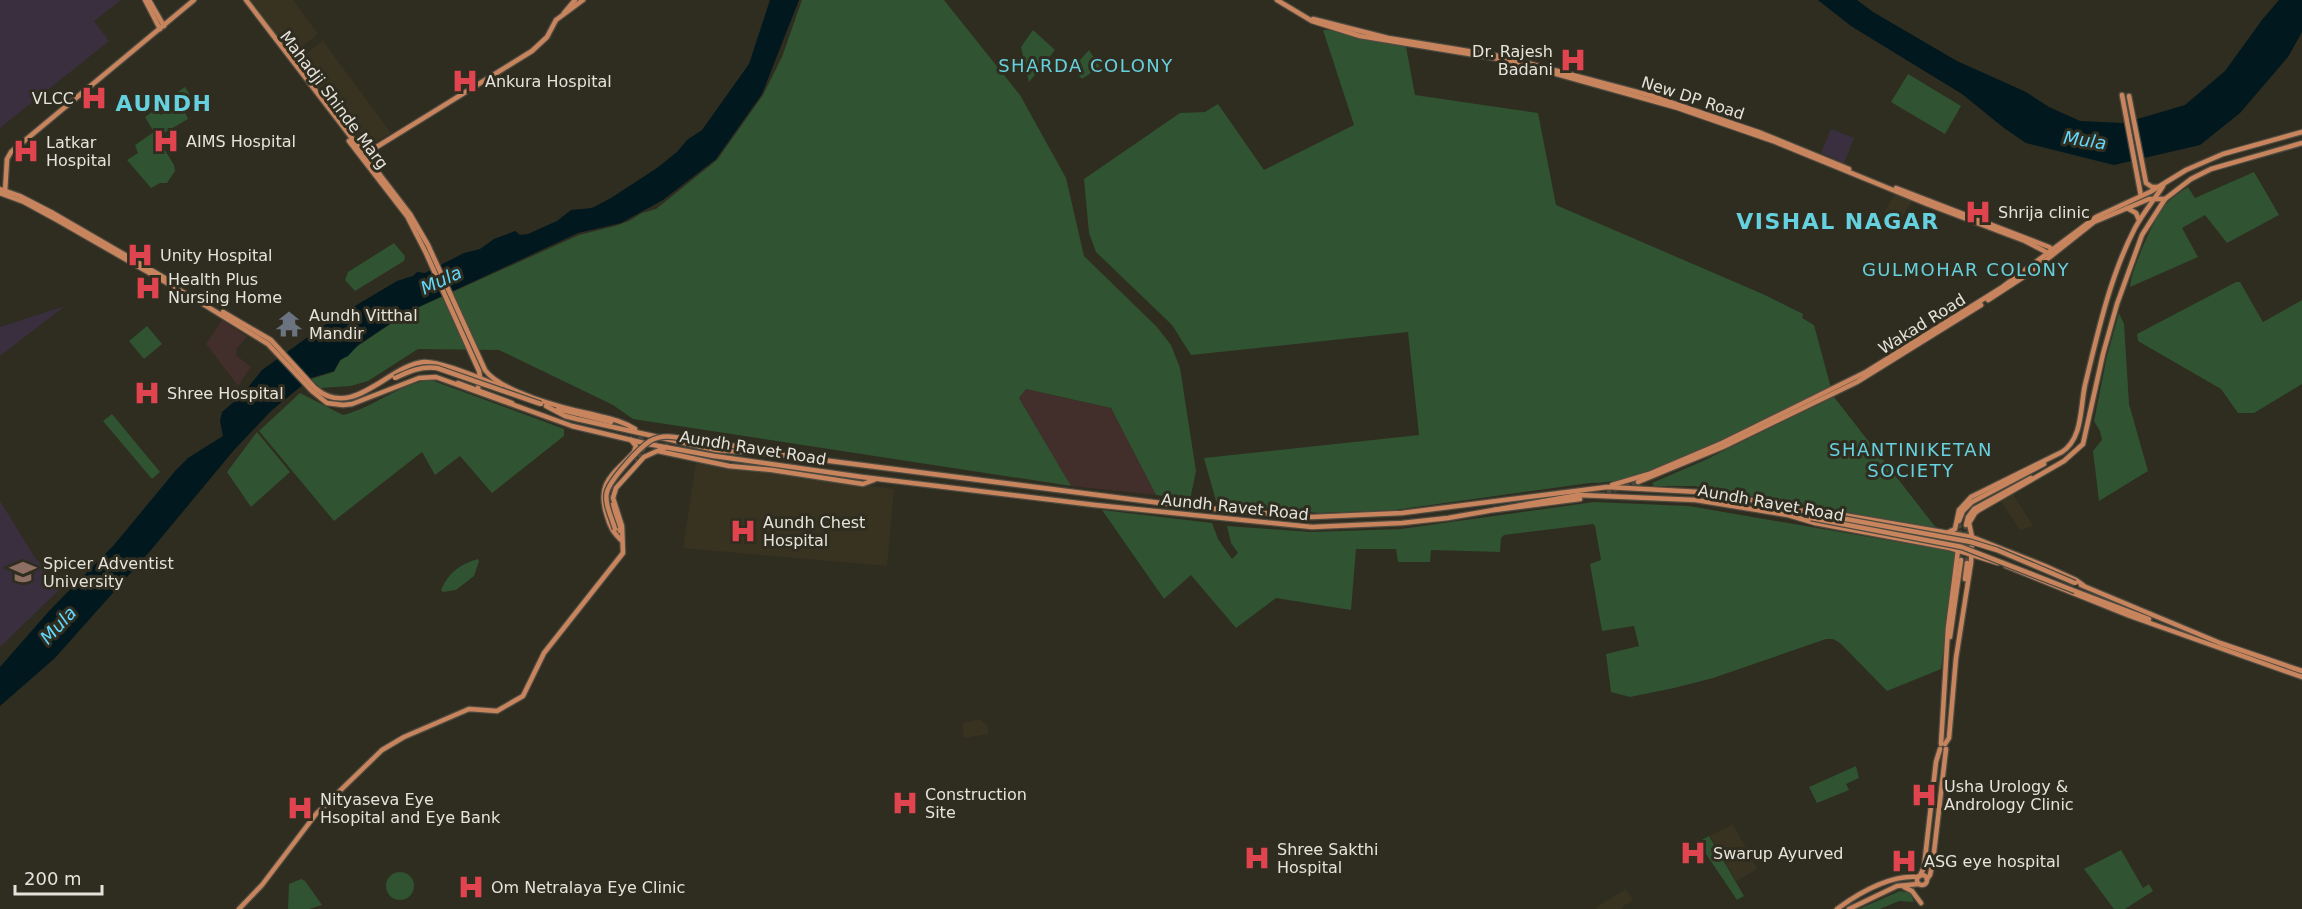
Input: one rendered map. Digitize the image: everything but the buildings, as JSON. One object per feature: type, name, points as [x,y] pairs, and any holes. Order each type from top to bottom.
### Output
[{"type":"main road","points":[[147,0],[161,26]]},
{"type":"main road","points":[[192,0],[9,150],[4,159],[2,192],[25,201],[249,330],[274,346],[313,390],[332,399],[360,393],[416,369],[437,368],[545,404],[612,418],[639,432]]},
{"type":"main road","name":"Mahadji Shinde Marg","points":[[244,0],[407,213],[482,370]]},
{"type":"main road","points":[[362,154],[534,49],[547,37],[556,20],[575,0]]},
{"type":"main road","points":[[564,13],[583,0]]},
{"type":"main road","name":"New DP Road","points":[[1277,0],[1310,19],[1388,38],[1505,57],[1713,116],[2052,252]]},
{"type":"main road","points":[[2122,95],[2140,196]]},
{"type":"main road","points":[[2128,96],[2146,183],[2157,193],[2167,197]]},
{"type":"main road","points":[[1849,909],[1897,886],[1924,885],[1930,875],[1944,748],[1949,619],[1958,550],[1956,527],[1961,506],[1977,494],[2067,449],[2075,437],[2083,394],[2106,306],[2128,243],[2138,222],[2164,183],[2215,157],[2302,132]]},
{"type":"main road","points":[[1966,525],[1974,509],[2064,461],[2076,453],[2084,442],[2109,326],[2137,246],[2148,224],[2167,197],[2191,179],[2211,169],[2302,143]]},
{"type":"main road","name":"Wakad Road","points":[[1723,447],[1875,372],[2003,291],[2096,216],[2146,193],[2157,193]]},
{"type":"main road","name":"Wakad Road","points":[[1607,487],[1649,474],[1722,443],[1866,372],[2001,288],[2094,222],[2157,193]]},
{"type":"main road","points":[[2127,208],[2138,214],[2138,222]]},
{"type":"main road","points":[[381,384],[390,377],[425,362],[480,377],[499,387],[502,385]]},
{"type":"main road","points":[[478,389],[482,370],[502,385],[562,411],[610,422]]},
{"type":"main road","name":"Aundh Ravet Road","points":[[313,390],[327,403],[343,405],[362,401],[419,378],[436,377],[578,428],[714,456],[1208,518],[1312,527],[1402,523],[1579,495],[1707,501],[1788,515],[1809,522],[1973,554],[2159,625],[2212,642]]},
{"type":"main road","points":[[453,383],[463,383],[507,400],[519,408]]},
{"type":"main road","points":[[2083,394],[2093,396]]},
{"type":"main road","name":"Aundh Ravet Road","points":[[545,404],[565,416],[716,450],[775,454],[1180,505],[1312,517],[1402,513],[1607,487],[1697,490],[1790,507]]},
{"type":"main road","points":[[621,540],[615,529],[606,499],[607,491],[610,484],[651,441],[665,436],[775,454]]},
{"type":"main road","points":[[621,540],[611,530],[602,499],[607,482],[634,452],[636,446],[629,438]]},
{"type":"main road","points":[[648,444],[657,450],[729,466],[772,470],[862,484],[877,478]]},
{"type":"main road","points":[[239,909],[262,885],[316,814],[382,750],[404,737],[469,709],[497,711],[523,696],[544,653],[622,553],[622,526],[614,502],[614,493],[640,461],[668,446]]},
{"type":"main road","points":[[1638,482],[1723,447]]},
{"type":"main road","points":[[1644,489],[1645,485],[1652,480],[1709,456],[1723,447]]},
{"type":"main road","points":[[1790,507],[1947,533],[1956,527],[1963,511],[1972,502],[2055,455]]},
{"type":"main road","points":[[621,540],[610,498],[611,492],[636,462]]},
{"type":"main road","points":[[1973,554],[1970,523],[1975,513],[2044,472]]},
{"type":"main road","points":[[1491,510],[1502,511],[1580,499]]},
{"type":"main road","points":[[1790,507],[1812,515],[1962,547],[2077,593]]},
{"type":"main road","points":[[1788,515],[1812,515],[1971,542],[1997,550],[2083,585]]},
{"type":"main road","points":[[1956,527],[1972,537],[2045,566],[2212,642],[2302,676]]},
{"type":"main road","points":[[1947,658],[1966,562],[1973,554],[1978,539]]},
{"type":"main road","points":[[1958,650],[1957,640],[1966,562]]},
{"type":"main road","points":[[1918,884],[1924,867],[1936,762],[1949,738],[1966,562]]},
{"type":"main road","points":[[2219,645],[2302,671]]},
{"type":"main road","points":[[1838,909],[1880,885],[1906,876],[1924,875],[1927,879]]},
{"type":"main road","points":[[1897,886],[1908,888],[1915,893],[1921,903]]},
{"type":"shaded area","points":[[0,0],[121,0],[94,21],[109,41],[0,128]]},
{"type":"shaded area","points":[[249,0],[293,0],[318,34],[291,55]]},
{"type":"shaded area","points":[[323,41],[391,133],[363,149],[296,61]]},
{"type":"shaded area","points":[[1831,129],[1854,138],[1844,163],[1821,153]]},
{"type":"shaded area","points":[[1895,194],[1912,201],[1899,222],[1884,213]]},
{"type":"shaded area","points":[[65,306],[0,356],[0,327]]},
{"type":"shaded area","points":[[222,320],[247,337],[237,348],[236,355],[251,367],[238,386],[206,344]]},
{"type":"shaded area","points":[[1025,389],[1111,408],[1156,495],[1071,486],[1019,398]]},
{"type":"shaded area","points":[[696,463],[894,489],[887,566],[683,548]]},
{"type":"shaded area","points":[[2013,494],[2033,526],[2020,530],[2001,501]]},
{"type":"shaded area","name":"Spicer Adventist University","points":[[0,501],[34,556],[60,589],[0,647]]},
{"type":"shaded area","points":[[980,719],[988,727],[988,734],[964,738],[962,723]]},
{"type":"shaded area","points":[[1733,824],[1757,869],[1736,881],[1710,836]]},
{"type":"shaded area","points":[[1626,889],[1633,900],[1622,909],[1597,909],[1596,907]]},
{"type":"green space","points":[[802,0],[944,0],[1020,95],[1066,178],[1084,256],[1157,327],[1171,345],[1180,368],[1196,471],[1190,500],[1156,495],[1111,408],[1026,389],[1019,398],[1071,486],[633,419],[613,405],[499,350],[418,349],[368,381],[351,386],[320,388],[311,379],[334,372],[340,361],[358,346],[408,312],[579,235],[615,226],[656,209],[717,160],[763,95],[782,57]]},
{"type":"green space","points":[[1033,30],[1055,50],[1029,82],[1021,47]]},
{"type":"green space","points":[[1323,30],[1406,47],[1415,95],[1538,113],[1556,205],[1765,295],[1803,314],[1802,318],[1814,325],[1831,388],[1691,456],[1651,472],[1611,482],[1394,510],[1319,513],[1216,501],[1204,458],[1419,435],[1408,332],[1191,355],[1172,325],[1096,252],[1089,233],[1084,179],[1180,113],[1205,112],[1218,104],[1264,170],[1354,125]]},
{"type":"green space","points":[[1089,50],[1100,67],[1082,79],[1073,68]]},
{"type":"green space","points":[[1908,74],[1961,106],[1945,134],[1891,102]]},
{"type":"green space","points":[[185,87],[196,105],[184,111],[188,119],[157,137],[174,165],[175,171],[167,183],[160,183],[151,188],[127,160],[138,153],[135,145],[154,132],[145,117],[155,110],[161,115],[178,101],[173,95]]},
{"type":"green space","points":[[2254,172],[2279,215],[2227,243],[2205,215],[2182,228],[2198,257],[2130,287],[2148,235],[2159,215],[2174,196],[2188,187],[2195,198]]},
{"type":"green space","points":[[394,243],[405,256],[404,261],[355,291],[345,280],[348,272]]},
{"type":"green space","points":[[2236,282],[2240,282],[2263,322],[2302,300],[2302,384],[2254,413],[2238,413],[2221,389],[2138,341],[2137,334]]},
{"type":"green space","points":[[2119,313],[2124,324],[2129,404],[2148,471],[2099,501],[2093,451],[2102,440],[2094,421],[2107,356]]},
{"type":"green space","points":[[147,326],[162,344],[144,359],[129,341]]},
{"type":"green space","points":[[431,380],[564,429],[564,436],[492,493],[460,456],[435,475],[422,452],[334,521],[259,431],[300,393],[343,415],[408,386]]},
{"type":"green space","points":[[1834,397],[1937,529],[1694,486],[1654,486],[1652,483],[1705,460]]},
{"type":"green space","points":[[112,414],[160,472],[152,479],[103,421]]},
{"type":"green space","points":[[257,432],[290,472],[251,507],[227,472]]},
{"type":"green space","points":[[1594,502],[1689,506],[1956,552],[1941,669],[1887,691],[1840,643],[1833,639],[1826,639],[1713,678],[1674,688],[1630,697],[1611,692],[1606,654],[1639,646],[1634,626],[1602,631],[1590,564],[1601,560],[1593,524],[1504,535],[1501,538],[1500,552],[1431,550],[1430,562],[1398,562],[1396,549],[1356,549],[1351,610],[1276,598],[1236,628],[1191,575],[1164,599],[1102,510],[1212,523],[1218,539],[1232,559],[1238,553],[1231,543],[1227,526],[1312,532],[1401,529]]},
{"type":"green space","points":[[478,559],[474,576],[456,590],[443,592],[441,590],[455,570]]},
{"type":"green space","points":[[1856,766],[1859,778],[1846,784],[1849,790],[1817,803],[1809,787]]},
{"type":"green space","points":[[1709,836],[1744,896],[1737,900],[1698,842]]},
{"type":"green space","points":[[2121,850],[2143,888],[2149,884],[2153,891],[2125,909],[2114,909],[2084,869]]},
{"type":"green space","points":[[400,872],[410,876],[414,886],[410,896],[400,900],[390,896],[386,886],[390,876]]},
{"type":"green space","points":[[301,879],[305,881],[322,905],[309,909],[288,909],[289,884]]},
{"type":"green space","points":[[1900,891],[1910,893],[1914,902],[1899,901],[1880,909],[1859,909]]},
{"type":"water","name":"Mula","points":[[770,0],[799,0],[762,94],[716,159],[663,200],[621,223],[578,233],[408,312],[358,345],[348,356],[340,360],[334,371],[311,378],[271,411],[234,450],[151,550],[55,658],[0,706],[0,667],[50,610],[114,545],[176,470],[188,458],[223,436],[220,421],[222,412],[241,396],[262,370],[326,324],[342,321],[350,309],[397,281],[413,276],[417,272],[425,273],[515,231],[520,235],[528,234],[557,221],[571,210],[592,208],[657,168],[677,152],[687,140],[702,130],[749,64]]},
{"type":"water","name":"Mula","points":[[1818,0],[1857,0],[1873,12],[1957,61],[2026,92],[2049,107],[2080,121],[2124,123],[2185,105],[2225,71],[2279,0],[2302,0],[2302,32],[2288,57],[2240,113],[2200,145],[2114,165],[2026,143],[1962,94],[1851,26]]},
{"type":"tunnel","points":[[611,422],[625,426]]},
{"type":"tunnel","points":[[635,431],[641,438],[644,448],[636,461]]},
{"type":"tunnel","points":[[1601,495],[1638,482]]},
{"type":"tunnel","points":[[1959,524],[1960,536]]},
{"type":"tunnel","points":[[1966,525],[1967,563]]},
{"type":"place","name":"Dr. Rajesh Badani","points":[[1573,60]]},
{"type":"place","name":"Ankura Hospital","points":[[465,81]]},
{"type":"place","name":"VLCC","points":[[94,98]]},
{"type":"place","name":"AIMS Hospital","points":[[166,141]]},
{"type":"place","name":"Latkar Hospital","points":[[26,151]]},
{"type":"place","name":"Shrija clinic","points":[[1978,212]]},
{"type":"place","name":"Unity Hospital","points":[[140,255]]},
{"type":"place","name":"Health Plus Nursing Home","points":[[148,288]]},
{"type":"place","name":"Aundh Vitthal Mandir","points":[[289,324]]},
{"type":"place","name":"Shree Hospital","points":[[147,393]]},
{"type":"place","name":"Aundh Chest Hospital","points":[[743,531]]},
{"type":"place","name":"Spicer Adventist University","points":[[23,572]]},
{"type":"place","name":"Usha Urology & Andrology Clinic","points":[[1924,795]]},
{"type":"place","name":"Construction Site","points":[[905,803]]},
{"type":"place","name":"Nityaseva Eye Hsopital and Eye Bank","points":[[300,808]]},
{"type":"place","name":"Swarup Ayurved","points":[[1693,853]]},
{"type":"place","name":"Shree Sakthi Hospital","points":[[1257,858]]},
{"type":"place","name":"ASG eye hospital","points":[[1904,861]]},
{"type":"place","name":"Om Netralaya Eye Clinic","points":[[471,887]]},
{"type":"district","name":"SHARDA COLONY","points":[[1086,65]]},
{"type":"district","name":"AUNDH","points":[[164,103]]},
{"type":"district","name":"VISHAL NAGAR","points":[[1838,221]]},
{"type":"district","name":"GULMOHAR COLONY","points":[[1966,269]]},
{"type":"district","name":"SHANTINIKETAN SOCIETY","points":[[1911,459]]}]
